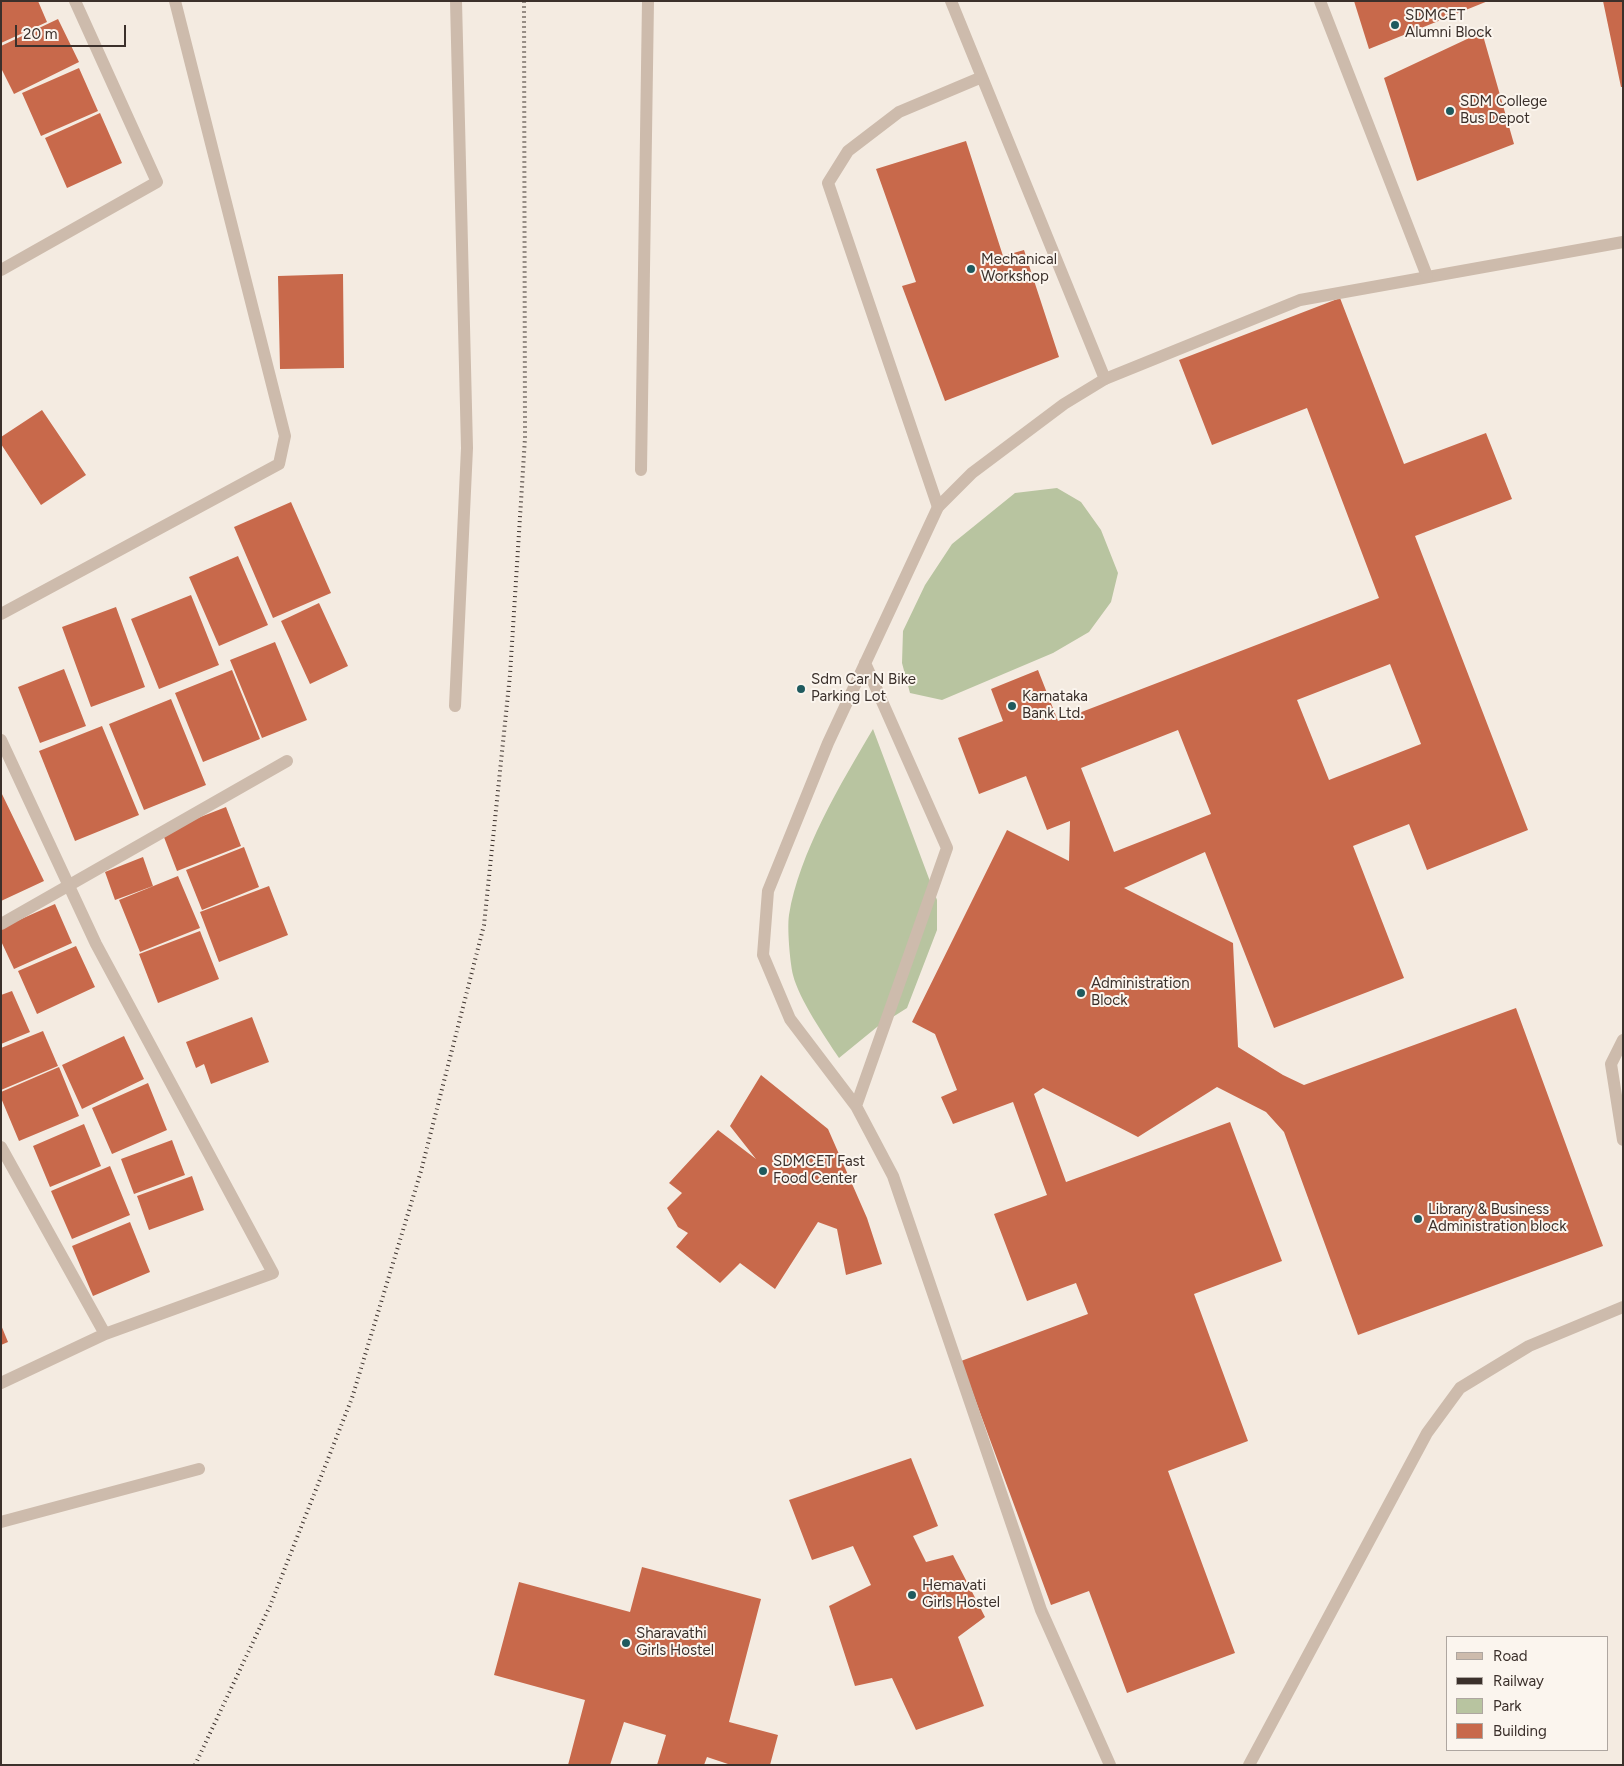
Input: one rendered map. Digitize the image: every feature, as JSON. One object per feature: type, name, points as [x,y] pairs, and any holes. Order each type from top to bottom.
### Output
[{"type":"street","points":[[1,270],[158,182],[76,1]]},
{"type":"street","points":[[1,614],[279,464],[285,436],[175,1]]},
{"type":"street","points":[[455,706],[467,448],[456,1]]},
{"type":"street","points":[[641,470],[648,1]]},
{"type":"street","points":[[951,1],[1105,378]]},
{"type":"street","points":[[1320,1],[1427,276]]},
{"type":"street","points":[[938,507],[828,183],[848,152],[899,112],[982,77]]},
{"type":"street","points":[[1110,1765],[1041,1610],[893,1176],[856,1106],[790,1019],[763,955],[768,891],[828,743],[938,507],[972,473],[1064,404],[1105,378],[1300,300],[1623,242]]},
{"type":"street","points":[[856,1106],[947,848],[865,663]]},
{"type":"street","points":[[1,740],[96,944],[273,1273],[105,1334],[1,1383]]},
{"type":"street","points":[[1,924],[288,761]]},
{"type":"street","points":[[1623,1040],[1611,1064],[1623,1140]]},
{"type":"street","points":[[1,1147],[105,1334]]},
{"type":"street","points":[[1249,1765],[1427,1433],[1460,1388],[1529,1346],[1623,1307]]},
{"type":"street","points":[[1,1522],[200,1469]]},
{"type":"green space","points":[[1057,488],[1081,502],[1101,530],[1118,573],[1111,602],[1089,632],[1053,653],[942,700],[910,693],[902,663],[903,631],[925,585],[952,544],[1015,493]]},
{"type":"green space","points":[[873,729],[937,900],[937,930],[907,1008],[877,1027],[839,1058],[813,1018],[796,985],[790,954],[789,915],[794,891],[812,843],[835,795]]},
{"type":"building","points":[[1,1],[38,1],[47,22],[1,43]]},
{"type":"building","name":"SDMCET Alumni Block","points":[[1354,1],[1488,1],[1369,49]]},
{"type":"building","points":[[1603,1],[1623,1],[1623,87],[1621,87]]},
{"type":"building","points":[[58,19],[79,62],[14,94],[1,68],[1,46]]},
{"type":"building","name":"SDM College Bus Depot","points":[[1482,32],[1514,144],[1417,181],[1384,78]]},
{"type":"building","points":[[79,68],[98,111],[41,136],[22,93]]},
{"type":"building","points":[[100,113],[122,163],[67,188],[45,138]]},
{"type":"building","name":"Mechanical Workshop","points":[[966,141],[1003,256],[1024,250],[1059,357],[945,401],[902,286],[916,282],[876,169]]},
{"type":"building","points":[[343,274],[344,368],[280,369],[278,276]]},
{"type":"building","name":"Administration Block","points":[[1340,298],[1404,464],[1486,433],[1512,499],[1415,536],[1528,830],[1427,870],[1409,824],[1353,846],[1404,978],[1274,1028],[1205,852],[1124,888],[1233,943],[1238,1047],[1283,1075],[1304,1085],[1516,1008],[1603,1246],[1358,1335],[1284,1132],[1266,1112],[1217,1087],[1138,1137],[1043,1088],[1034,1094],[1066,1182],[1230,1122],[1282,1261],[1194,1294],[1248,1441],[1168,1471],[1235,1653],[1127,1693],[1089,1591],[1051,1605],[961,1361],[1088,1314],[1076,1283],[1027,1301],[994,1214],[1047,1195],[1013,1102],[953,1124],[941,1097],[957,1090],[935,1034],[912,1022],[1007,830],[1069,861],[1070,821],[1047,830],[1026,776],[979,794],[958,738],[1003,721],[991,689],[1038,670],[1058,721],[1379,598],[1307,408],[1212,445],[1179,360]],"holes":[[[1390,664],[1421,744],[1329,780],[1297,700]],[[1178,730],[1211,814],[1114,852],[1081,768]]]},
{"type":"building","points":[[42,410],[86,475],[41,505],[1,444],[1,437]]},
{"type":"building","points":[[291,502],[331,593],[273,618],[234,527]]},
{"type":"building","points":[[238,556],[268,625],[219,646],[189,577]]},
{"type":"building","points":[[191,595],[219,665],[159,689],[131,619]]},
{"type":"building","points":[[319,603],[348,666],[310,684],[281,621]]},
{"type":"building","points":[[116,607],[145,687],[91,707],[62,627]]},
{"type":"building","points":[[275,642],[307,720],[262,738],[230,660]]},
{"type":"building","points":[[64,669],[86,726],[40,743],[18,687]]},
{"type":"building","points":[[232,670],[260,739],[203,762],[175,693]]},
{"type":"building","points":[[171,699],[206,785],[144,810],[109,724]]},
{"type":"building","points":[[102,726],[139,815],[75,841],[39,751]]},
{"type":"building","points":[[1,792],[44,881],[1,901]]},
{"type":"building","points":[[226,807],[241,846],[177,871],[162,832]]},
{"type":"building","points":[[244,847],[259,887],[202,910],[186,870]]},
{"type":"building","points":[[143,857],[153,886],[115,900],[105,872]]},
{"type":"building","points":[[178,876],[200,928],[140,952],[119,900]]},
{"type":"building","points":[[269,886],[288,935],[219,962],[200,912]]},
{"type":"building","points":[[55,904],[72,943],[14,969],[1,941],[1,928]]},
{"type":"building","points":[[200,931],[219,979],[158,1003],[139,954]]},
{"type":"building","points":[[76,946],[95,987],[37,1014],[18,971]]},
{"type":"building","points":[[12,991],[30,1032],[1,1044],[1,995]]},
{"type":"building","points":[[252,1017],[269,1062],[211,1084],[204,1064],[196,1068],[186,1042]]},
{"type":"building","points":[[43,1031],[58,1066],[1,1090],[1,1048]]},
{"type":"building","points":[[124,1036],[144,1079],[82,1109],[62,1065]]},
{"type":"building","points":[[59,1067],[79,1116],[19,1141],[1,1098],[1,1092]]},
{"type":"building","name":"SDMCET Fast Food Center","points":[[761,1075],[828,1129],[867,1218],[882,1264],[846,1275],[837,1229],[818,1222],[775,1289],[740,1263],[720,1283],[676,1247],[688,1233],[678,1227],[667,1208],[682,1193],[669,1183],[718,1130],[756,1159],[730,1126]]},
{"type":"building","points":[[148,1083],[167,1130],[112,1154],[92,1108]]},
{"type":"building","points":[[84,1124],[101,1166],[50,1187],[33,1146]]},
{"type":"building","points":[[172,1140],[185,1175],[134,1194],[121,1159]]},
{"type":"building","points":[[110,1166],[130,1215],[72,1239],[51,1191]]},
{"type":"building","points":[[192,1176],[204,1210],[149,1230],[137,1196]]},
{"type":"building","points":[[130,1222],[150,1272],[93,1296],[72,1246]]},
{"type":"building","points":[[1,1325],[8,1342],[1,1345]]},
{"type":"building","name":"Hemavati Girls Hostel","points":[[911,1458],[938,1526],[913,1536],[926,1562],[953,1555],[985,1617],[958,1637],[984,1706],[916,1730],[892,1678],[855,1686],[829,1606],[871,1585],[853,1546],[812,1560],[789,1500]]},
{"type":"building","name":"Sharavathi Girls Hostel","points":[[642,1567],[761,1599],[729,1722],[778,1735],[770,1765],[731,1765],[707,1757],[704,1765],[657,1765],[666,1735],[624,1722],[610,1765],[568,1765],[585,1700],[494,1675],[519,1582],[630,1612]]},
{"type":"railway","points":[[195,1765],[270,1606],[352,1398],[421,1171],[484,925],[510,675],[525,438],[524,1]]},
{"type":"place","name":"SDMCET Alumni Block","points":[[1395,25]]},
{"type":"place","name":"SDM College Bus Depot","points":[[1450,111]]},
{"type":"place","name":"Mechanical Workshop","points":[[971,269]]},
{"type":"place","name":"Sdm Car N Bike Parking Lot","points":[[801,689]]},
{"type":"place","name":"Karnataka Bank Ltd.","points":[[1012,706]]},
{"type":"place","name":"Administration Block","points":[[1081,993]]},
{"type":"place","name":"SDMCET Fast Food Center","points":[[763,1171]]},
{"type":"place","name":"Library & Business Administration block","points":[[1418,1219]]},
{"type":"place","name":"Hemavati Girls Hostel","points":[[912,1595]]},
{"type":"place","name":"Sharavathi Girls Hostel","points":[[626,1643]]}]
